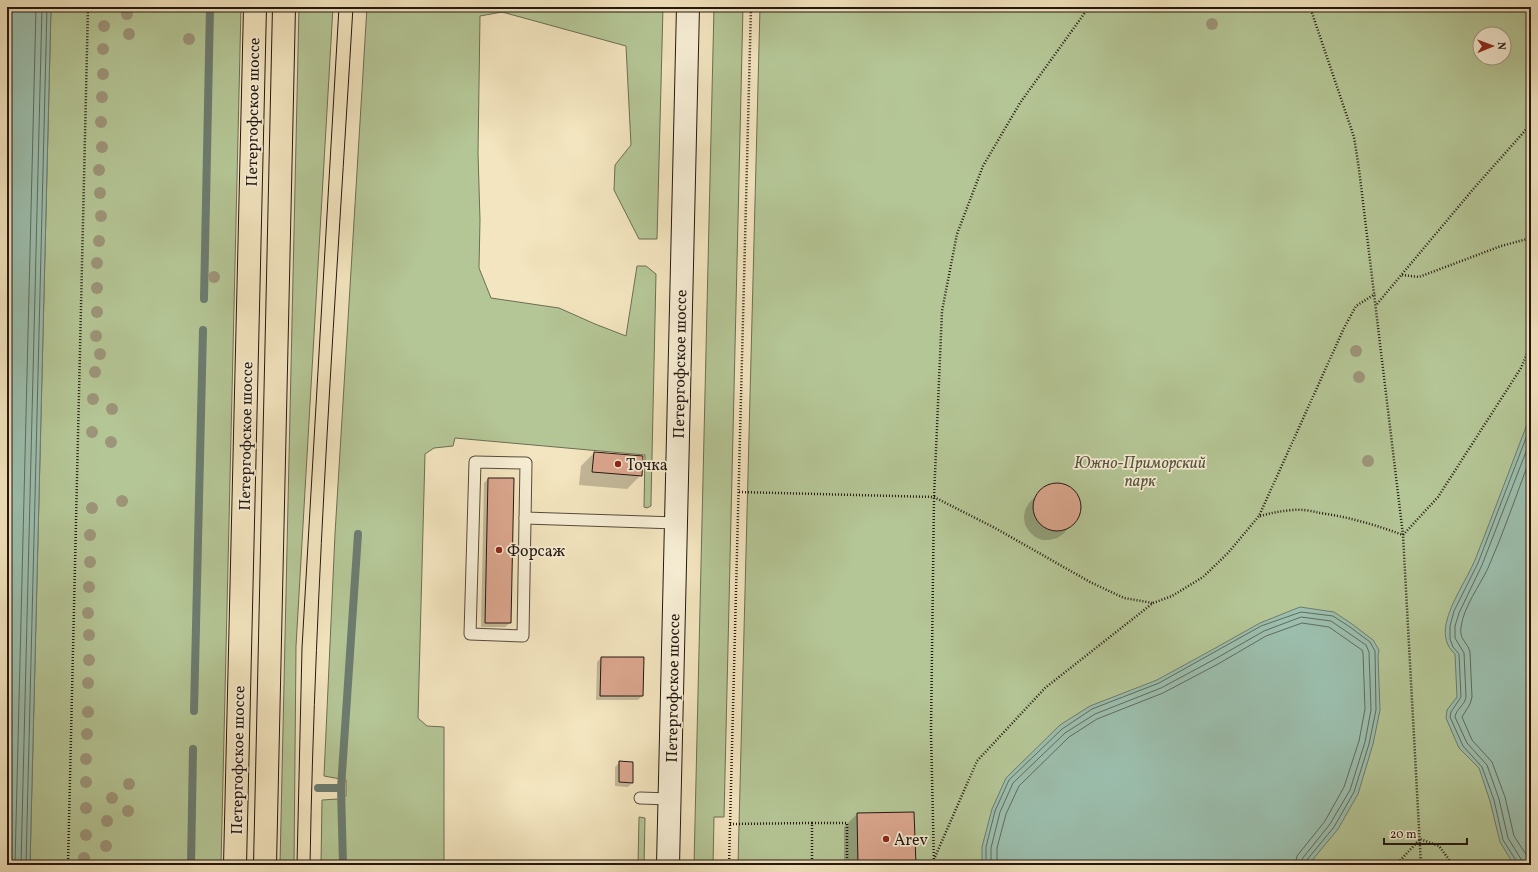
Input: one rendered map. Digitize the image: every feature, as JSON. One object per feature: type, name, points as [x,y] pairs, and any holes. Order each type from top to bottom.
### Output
[{"type":"main road","name":"Петергофское шоссе","points":[[235,865],[255,7]]},
{"type":"main road","name":"Петергофское шоссе","points":[[264,865],[284,7]]},
{"type":"street","name":"Петергофское шоссе","points":[[668,865],[688,7]]},
{"type":"lane","points":[[475,462],[526,463],[525,518],[523,636],[470,634],[475,462]]},
{"type":"lane","points":[[525,518],[676,523]]},
{"type":"lane","points":[[640,798],[670,799]]},
{"type":"path","points":[[68,865],[88,7]]},
{"type":"path","points":[[728,865],[751,7]]},
{"type":"path","points":[[934,865],[931,732],[934,497],[942,311],[957,234],[983,166],[1020,103],[1089,7]]},
{"type":"path","points":[[1310,7],[1354,137],[1359,169],[1403,535],[1421,865]]},
{"type":"path","points":[[1376,305],[1475,187],[1531,124]]},
{"type":"path","points":[[1401,275],[1419,276],[1501,246],[1531,238]]},
{"type":"path","points":[[934,859],[978,761],[1045,688],[1153,603],[1172,596],[1203,577],[1228,552],[1259,516],[1344,328],[1356,306],[1375,294]]},
{"type":"path","points":[[1403,535],[1438,497],[1521,368],[1531,344]]},
{"type":"path","points":[[739,492],[934,497],[995,528],[1090,582],[1124,598],[1153,603]]},
{"type":"path","points":[[1259,516],[1295,510],[1337,515],[1403,535]]},
{"type":"path","points":[[812,823],[812,865]]},
{"type":"path","points":[[730,824],[847,823],[847,865]]},
{"type":"path","points":[[1396,865],[1420,840]]},
{"type":"path","points":[[1420,840],[1439,846],[1454,865]]},
{"type":"green space","points":[[51,7],[241,7],[221,865],[30,865]]},
{"type":"green space","points":[[299,7],[333,7],[296,646],[294,865],[280,865]]},
{"type":"green space","points":[[367,7],[663,7],[657,239],[639,239],[614,190],[615,165],[631,145],[626,46],[502,12],[480,16],[478,153],[480,220],[479,268],[491,298],[559,308],[626,336],[637,266],[646,266],[656,274],[651,506],[647,508],[644,507],[645,455],[455,438],[453,446],[434,448],[425,454],[418,718],[427,726],[444,727],[444,865],[321,865],[322,800],[338,799],[346,796],[346,780],[324,776],[335,534]]},
{"type":"green space","points":[[714,7],[743,7],[724,817],[714,817],[713,865],[694,865]]},
{"type":"green space","name":"Южно-Приморский парк","points":[[760,7],[1531,7],[1531,865],[738,865]]},
{"type":"green space","points":[[639,817],[645,818],[644,865],[638,865]]},
{"type":"water","points":[[7,7],[51,7],[30,865],[7,865]]},
{"type":"water","points":[[1531,414],[1531,865],[1514,865],[1500,842],[1490,801],[1479,768],[1459,748],[1446,718],[1447,710],[1457,697],[1455,654],[1448,644],[1445,628],[1451,607],[1475,560]]},
{"type":"water","points":[[1300,607],[1334,612],[1373,640],[1379,650],[1380,710],[1373,744],[1358,794],[1338,829],[1309,864],[982,865],[982,847],[992,809],[1006,778],[1060,725],[1090,706],[1157,680],[1260,623]]},
{"type":"building","name":"Точка","points":[[594,452],[643,456],[642,476],[592,472]]},
{"type":"building","name":"Форсаж","points":[[488,478],[514,478],[511,623],[485,623]]},
{"type":"building","points":[[1052,483],[1062,483],[1074,490],[1081,502],[1081,512],[1074,524],[1062,531],[1052,531],[1044,527],[1037,520],[1033,512],[1033,502],[1037,494],[1044,487]]},
{"type":"building","points":[[601,657],[644,657],[643,696],[600,696]]},
{"type":"building","points":[[619,761],[633,762],[633,783],[619,782]]},
{"type":"building","name":"Arev","points":[[914,812],[916,865],[858,865],[857,813]]},
{"type":"waterway","points":[[204,299],[210,7]]},
{"type":"waterway","points":[[194,711],[203,330]]},
{"type":"waterway","points":[[318,788],[341,788],[358,534]]},
{"type":"waterway","points":[[191,865],[193,749]]},
{"type":"waterway","points":[[341,788],[343,865]]},
{"type":"tram line","points":[[297,865],[302,648],[339,7]]},
{"type":"tram line","points":[[310,865],[316,650],[321,543],[353,7]]},
{"type":"place","name":"Точка","points":[[618,464]]},
{"type":"place","name":"Форсаж","points":[[499,550]]},
{"type":"place","name":"Arev","points":[[886,839]]}]
